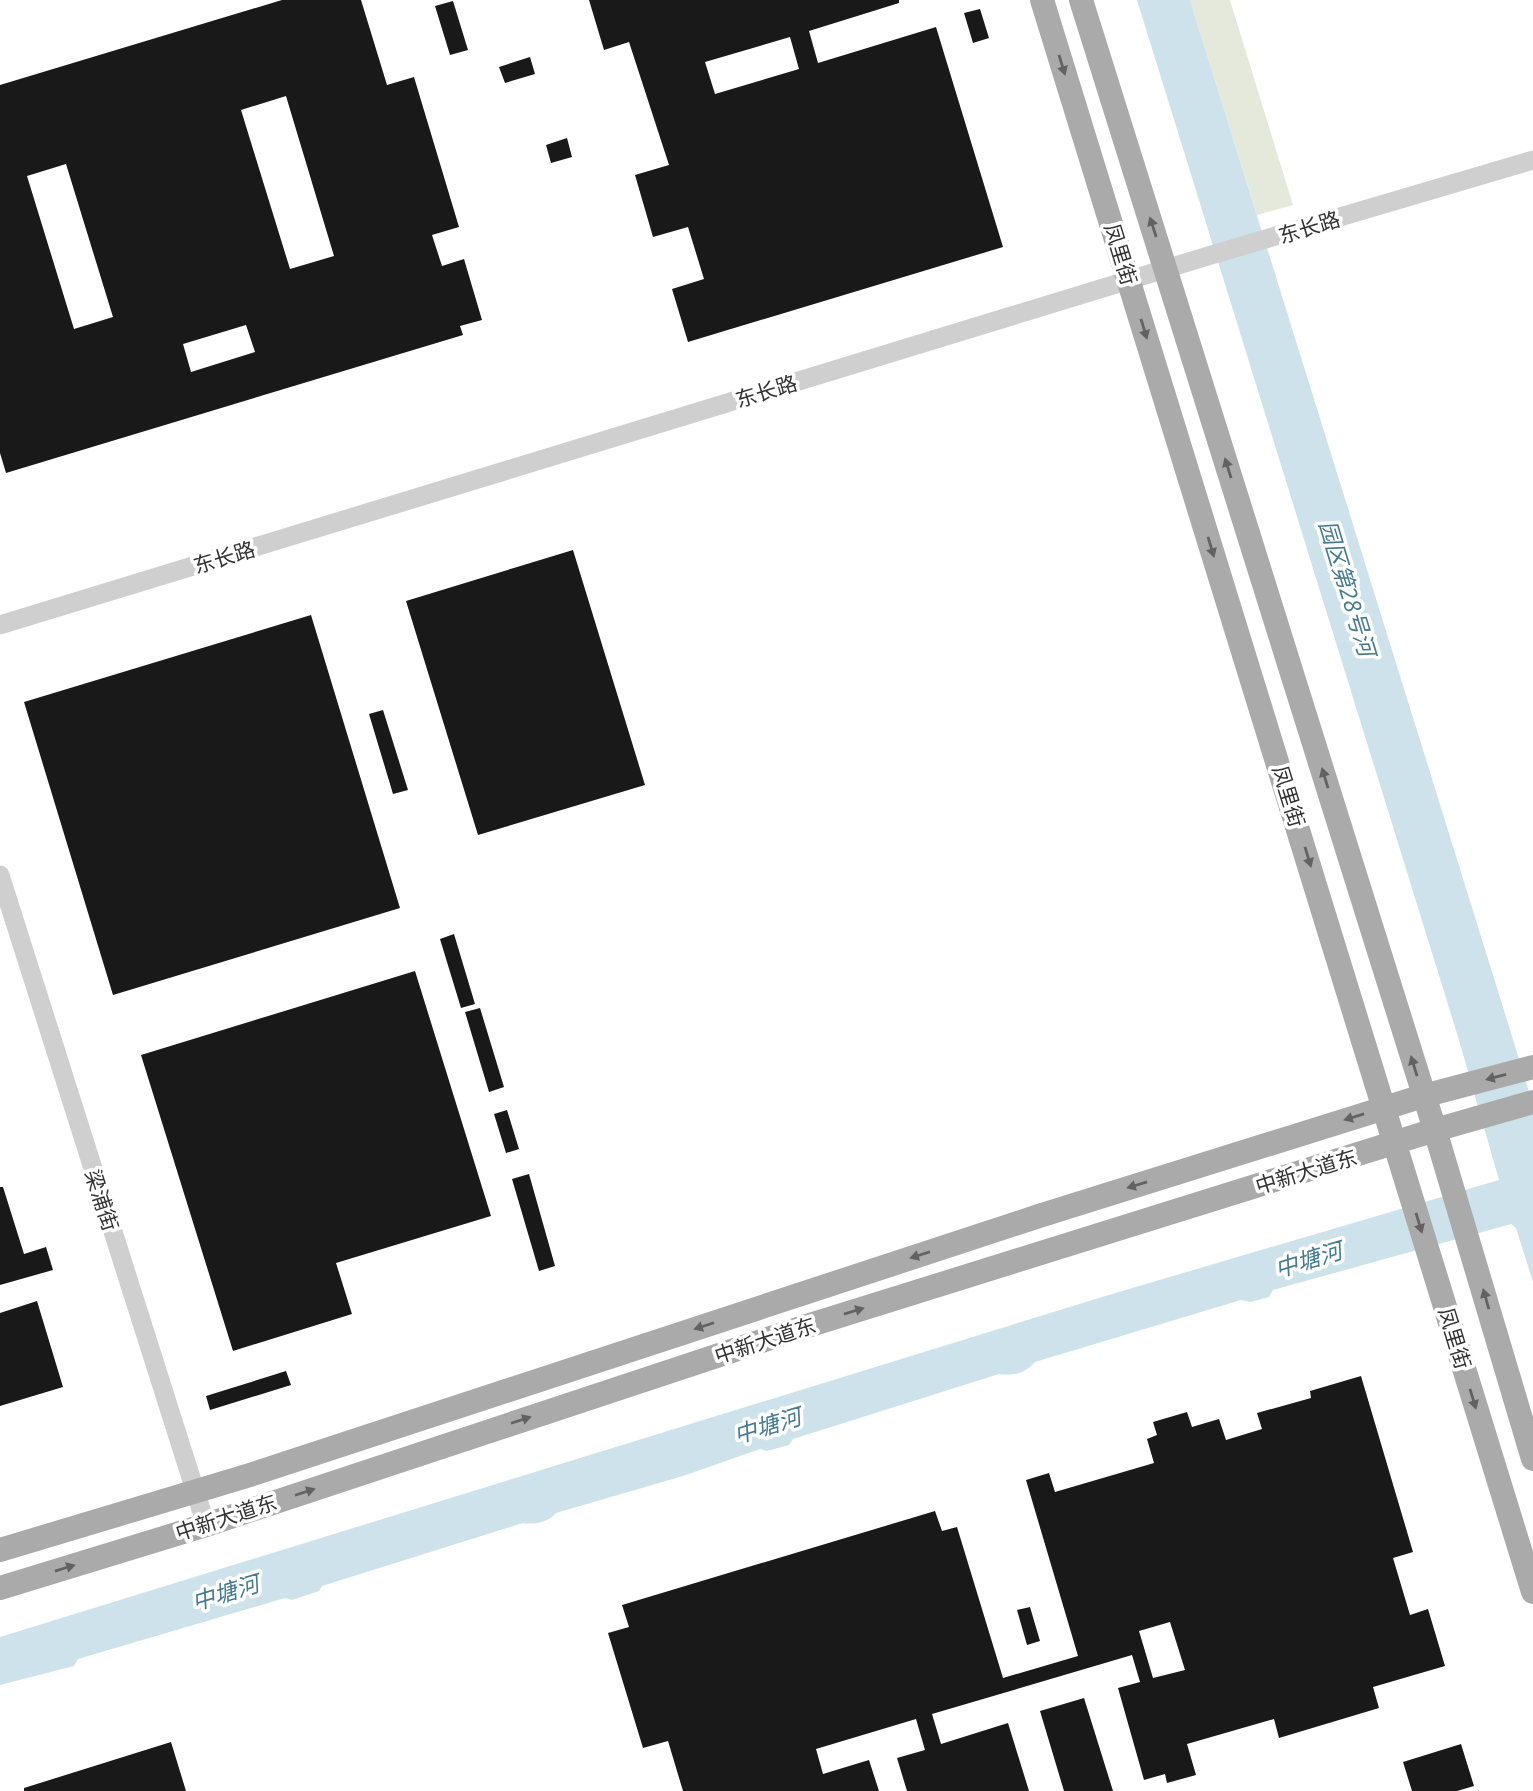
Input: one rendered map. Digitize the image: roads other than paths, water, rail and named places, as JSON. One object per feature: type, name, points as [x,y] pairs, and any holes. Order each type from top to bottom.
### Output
[{"type":"main road","name":"凤里街","points":[[1042,0],[1533,1592]]},
{"type":"main road","name":"凤里街","points":[[1081,0],[1435,1130],[1533,1459]]},
{"type":"main road","name":"中新大道东","points":[[0,1550],[195,1491],[1039,1216],[1385,1107],[1529,1068]]},
{"type":"main road","name":"中新大道东","points":[[0,1588],[206,1525],[807,1326],[1435,1130],[1533,1102]]},
{"type":"street","name":"东长路","points":[[0,625],[1129,280],[1533,160]]},
{"type":"street","name":"梁浦街","points":[[0,875],[206,1525]]},
{"type":"water","points":[[1137,0],[1190,0],[1511,1033],[1533,1105],[1533,1282],[1516,1228],[1511,1224],[1273,1290],[1269,1297],[1250,1302],[1241,1300],[1035,1362],[1019,1373],[999,1374],[793,1439],[789,1445],[767,1451],[760,1449],[683,1476],[556,1513],[541,1522],[523,1523],[322,1586],[319,1591],[292,1600],[285,1598],[78,1659],[74,1666],[0,1685],[0,1637],[1112,1294],[1499,1180],[1459,1040]]},
{"type":"water label","name":"园区第28号河","points":[[1348,588]]},
{"type":"water label","name":"中塘河","points":[[1308,1259]]},
{"type":"water label","name":"中塘河","points":[[767,1425]]},
{"type":"water label","name":"中塘河","points":[[225,1592]]}]
